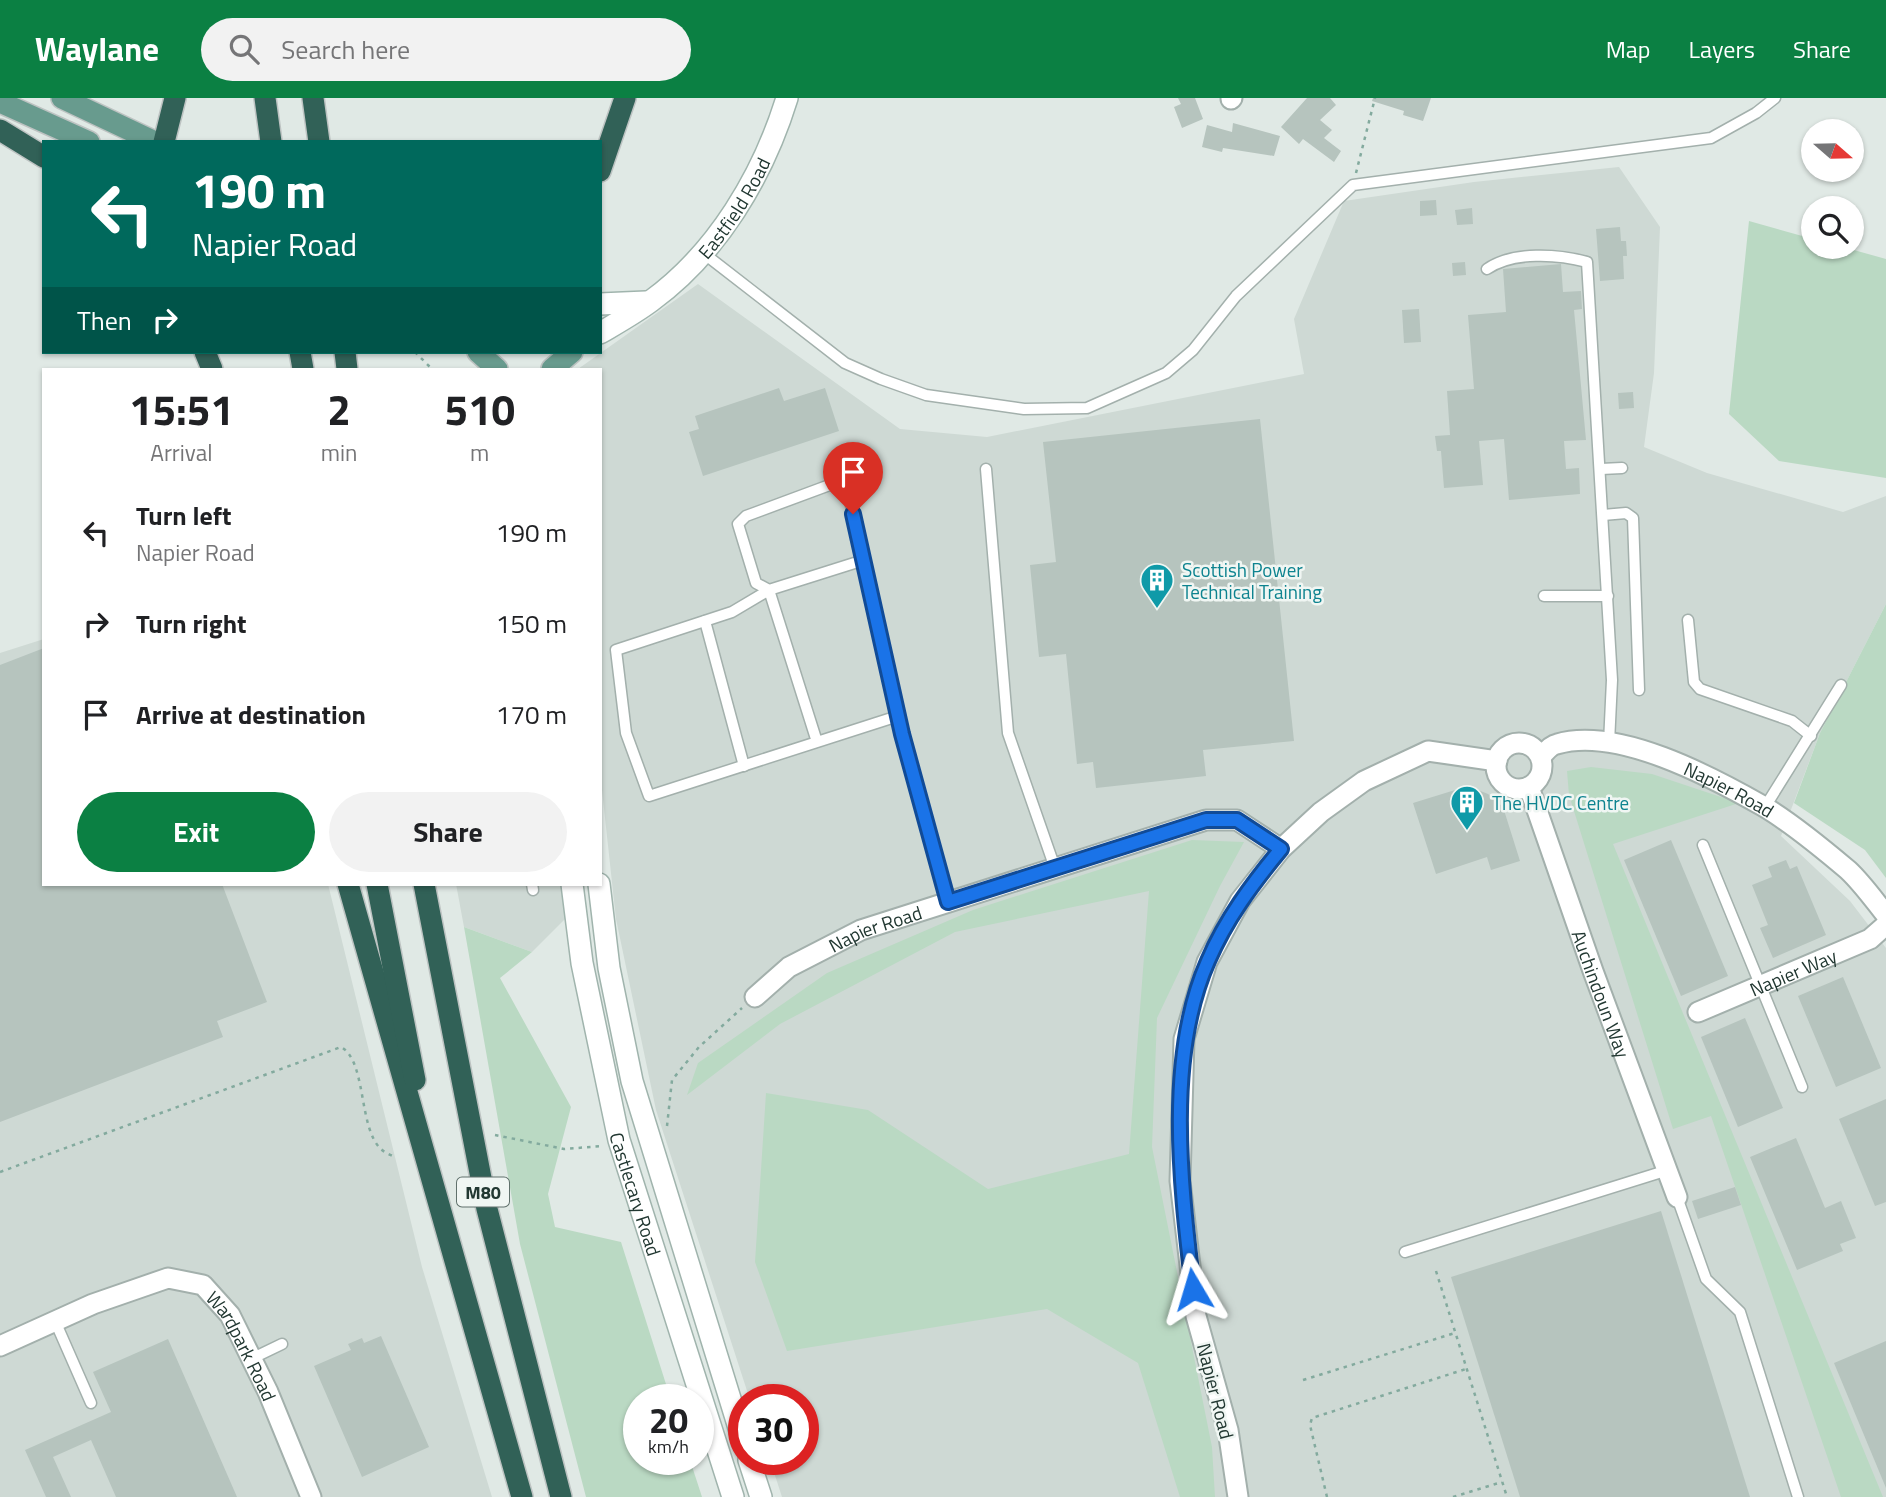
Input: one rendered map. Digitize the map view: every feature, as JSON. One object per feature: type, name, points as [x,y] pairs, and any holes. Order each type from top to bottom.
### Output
[{"type":"highway","points":[[164,140],[175,98]]},
{"type":"highway","points":[[602,165],[625,98]]},
{"type":"highway","points":[[266,99],[271,140]]},
{"type":"highway","points":[[319,140],[320,106]]},
{"type":"highway","points":[[320,106],[329,140]]},
{"type":"highway","points":[[0,130],[42,156]]},
{"type":"highway","name":"M80","points":[[349,886],[522,1497]]},
{"type":"highway","name":"M80","points":[[377,886],[451,1253]]},
{"type":"highway","name":"M80","points":[[424,886],[487,1209],[561,1497]]},
{"type":"main road","points":[[62,98],[151,140]]},
{"type":"main road","name":"Eastfield Road","points":[[602,332],[652,301],[702,252],[747,192],[770,147],[787,98]]},
{"type":"main road","points":[[0,102],[85,140]]},
{"type":"main road","points":[[602,304],[652,301]]},
{"type":"main road","name":"Castlecary Road","points":[[572,886],[582,963],[619,1140],[733,1497]]},
{"type":"main road","name":"Castlecary Road","points":[[599,886],[609,968],[632,1081],[728,1392]]},
{"type":"main road","points":[[754,1475],[761,1497]]},
{"type":"street","name":"Napier Road","points":[[1541,757],[1555,744],[1587,741],[1652,755],[1700,773],[1765,807],[1850,872],[1886,915]]},
{"type":"street","points":[[1517,743],[1531,746],[1541,757],[1542,771],[1529,787],[1514,789],[1502,781],[1496,761],[1504,748],[1517,743]]},
{"type":"street","name":"Napier Road","points":[[1238,1497],[1228,1430],[1196,1316],[1182,1194],[1184,1039],[1207,962],[1240,901],[1281,849],[1321,812],[1364,780],[1427,751],[1496,761]]},
{"type":"street","name":"Auchindoun Way","points":[[1529,787],[1593,971],[1677,1197]]},
{"type":"street","name":"Napier Road","points":[[755,997],[789,967],[861,929],[1206,820],[1237,820],[1281,849]]},
{"type":"street","name":"Napier Way","points":[[1698,1012],[1870,939],[1886,925]]},
{"type":"street","name":"Wardpark Road","points":[[0,1346],[93,1304],[168,1278],[203,1285],[230,1315],[311,1497]]},
{"type":"lane","points":[[702,252],[845,363],[881,379],[926,395],[1024,409],[1087,408],[1166,373],[1193,350],[1237,296],[1353,185],[1711,138],[1756,113],[1775,98]]},
{"type":"lane","points":[[1488,269],[1500,260],[1526,258],[1564,256],[1587,262],[1612,680],[1609,744]]},
{"type":"lane","points":[[1601,469],[1622,468]]},
{"type":"lane","points":[[986,469],[1008,733],[1055,868]]},
{"type":"lane","points":[[817,742],[769,590],[756,583],[738,524],[746,516],[835,483],[848,492],[898,716],[948,902]]},
{"type":"lane","points":[[1604,515],[1626,513],[1633,517],[1639,690]]},
{"type":"lane","points":[[864,560],[769,590],[732,612],[616,650],[626,733],[649,796],[898,716]]},
{"type":"lane","points":[[1544,596],[1608,596]]},
{"type":"lane","points":[[1688,620],[1694,682],[1700,689],[1791,722],[1811,736]]},
{"type":"lane","points":[[705,621],[744,766]]},
{"type":"lane","points":[[1765,807],[1841,685]]},
{"type":"lane","points":[[1703,845],[1802,1087]]},
{"type":"lane","points":[[1405,1252],[1668,1169]]},
{"type":"lane","points":[[1677,1197],[1706,1279],[1740,1312],[1798,1497]]},
{"type":"lane","points":[[55,1321],[91,1403]]},
{"type":"lane","points":[[251,1359],[282,1344]]},
{"type":"path","points":[[1353,185],[1375,98]]},
{"type":"path","points":[[417,354],[431,368]]},
{"type":"path","points":[[666,1131],[672,1080],[699,1047],[755,997]]},
{"type":"path","points":[[0,1172],[341,1047],[346,1050],[356,1073],[367,1121],[380,1148],[396,1157]]},
{"type":"path","points":[[495,1135],[565,1149],[593,1149],[619,1140]]},
{"type":"path","points":[[1436,1271],[1507,1497]]},
{"type":"path","points":[[1303,1380],[1455,1333]]},
{"type":"path","points":[[1327,1497],[1310,1424],[1312,1418],[1466,1369]]},
{"type":"path","points":[[1453,1497],[1502,1482]]},
{"type":"shaded area","points":[[1619,167],[1660,227],[1654,373],[1644,447],[1707,473],[1843,512],[1886,496],[1886,604],[1820,733],[1781,836],[1850,901],[1886,948],[1886,1497],[782,1497],[775,1475],[819,1475],[819,1384],[745,1384],[656,1110],[616,919],[602,790],[602,368],[579,368],[698,284],[900,429],[987,437],[1304,374],[1294,319],[1344,201],[1474,182]]},
{"type":"shaded area","points":[[42,640],[42,886],[328,886],[422,1267],[492,1497],[0,1497],[0,653]]},
{"type":"shaded area","points":[[456,886],[564,886],[568,916],[532,952],[464,927]]},
{"type":"green space","points":[[1749,221],[1801,236],[1801,259],[1864,259],[1864,253],[1886,259],[1886,478],[1779,461],[1729,414]]},
{"type":"green space","points":[[1886,604],[1886,878],[1865,850],[1794,803],[1820,733]]},
{"type":"green space","points":[[1591,767],[1652,774],[1739,803],[1613,844],[1883,1497],[1841,1497],[1711,1116],[1673,1129],[1569,795],[1567,771]]},
{"type":"green space","points":[[1192,840],[1244,842],[1157,1018],[1152,1147],[1212,1447],[1215,1497],[1180,1497],[1138,1363],[1047,1309],[787,1351],[755,1262],[766,1093],[868,1110],[988,1189],[1129,1154],[1149,891],[955,932],[780,1024],[687,1095],[698,1063],[827,973],[973,910]]},
{"type":"green space","points":[[464,927],[532,952],[500,978],[571,1107],[548,1194],[555,1227],[621,1242],[666,1384],[623,1384],[623,1475],[695,1475],[702,1497],[586,1497],[520,1244]]},
{"type":"building","points":[[1178,98],[1195,98],[1203,119],[1182,128],[1174,107],[1181,104]]},
{"type":"building","points":[[1307,98],[1330,98],[1336,105],[1320,120],[1332,130],[1324,138],[1341,151],[1334,162],[1303,139],[1299,144],[1281,127]]},
{"type":"building","points":[[1373,98],[1431,98],[1423,121],[1403,115],[1404,111],[1372,101]]},
{"type":"building","points":[[1233,123],[1280,136],[1274,156],[1223,148],[1222,152],[1202,147],[1207,125],[1232,132]]},
{"type":"building","points":[[1436,200],[1437,215],[1420,216],[1420,201]]},
{"type":"building","points":[[1472,208],[1473,224],[1457,225],[1455,210]]},
{"type":"building","points":[[1620,227],[1621,241],[1626,241],[1627,256],[1623,256],[1624,279],[1600,281],[1596,229]]},
{"type":"building","points":[[1465,262],[1466,275],[1453,276],[1452,263]]},
{"type":"building","points":[[1561,264],[1563,292],[1581,291],[1582,309],[1574,310],[1586,440],[1564,441],[1566,469],[1579,468],[1580,494],[1509,500],[1504,439],[1479,441],[1483,485],[1444,488],[1441,451],[1437,451],[1435,436],[1450,435],[1447,391],[1474,389],[1468,315],[1506,312],[1503,269]]},
{"type":"building","points":[[1419,309],[1421,342],[1404,343],[1402,310]]},
{"type":"building","points":[[779,388],[784,401],[825,388],[839,431],[703,476],[689,432],[699,429],[695,416]]},
{"type":"building","points":[[1633,392],[1634,408],[1619,409],[1618,393]]},
{"type":"building","name":"Scottish Power Technical Training","points":[[1260,419],[1294,741],[1203,750],[1206,776],[1096,788],[1093,762],[1077,764],[1066,654],[1039,657],[1030,565],[1056,562],[1043,442]]},
{"type":"building","points":[[42,649],[42,886],[223,886],[267,1002],[217,1021],[223,1037],[0,1122],[0,665]]},
{"type":"building","name":"The HVDC Centre","points":[[1468,786],[1488,794],[1503,807],[1520,861],[1491,870],[1487,857],[1436,874],[1413,803]]},
{"type":"building","points":[[1671,840],[1728,976],[1681,996],[1624,860]]},
{"type":"building","points":[[1786,860],[1790,869],[1797,866],[1826,935],[1773,958],[1760,928],[1768,925],[1752,885],[1772,877],[1768,867]]},
{"type":"building","points":[[1843,977],[1881,1068],[1836,1087],[1798,996]]},
{"type":"building","points":[[1745,1018],[1783,1108],[1738,1127],[1701,1037]]},
{"type":"building","points":[[1886,1099],[1886,1202],[1875,1206],[1839,1119]]},
{"type":"building","points":[[1796,1138],[1825,1208],[1841,1201],[1856,1238],[1840,1244],[1843,1251],[1797,1270],[1750,1157]]},
{"type":"building","points":[[1735,1187],[1741,1205],[1698,1219],[1692,1201]]},
{"type":"building","points":[[1661,1211],[1750,1497],[1520,1497],[1451,1277]]},
{"type":"building","points":[[381,1336],[429,1447],[362,1477],[314,1366],[351,1350],[348,1344],[362,1338],[364,1343]]},
{"type":"building","points":[[168,1339],[237,1497],[116,1497],[91,1440],[53,1457],[71,1497],[46,1497],[25,1450],[111,1412],[93,1372]]},
{"type":"building","points":[[1886,1341],[1886,1488],[1834,1363]]},
{"type":"place","name":"Scottish Power Technical Training","points":[[1157,610]]},
{"type":"place","name":"The HVDC Centre","points":[[1467,832]]},
{"type":"route","points":[[853,514],[902,734],[948,902],[1206,820],[1237,820],[1281,849],[1240,901],[1207,962],[1184,1039],[1180,1181],[1193,1289]]}]
